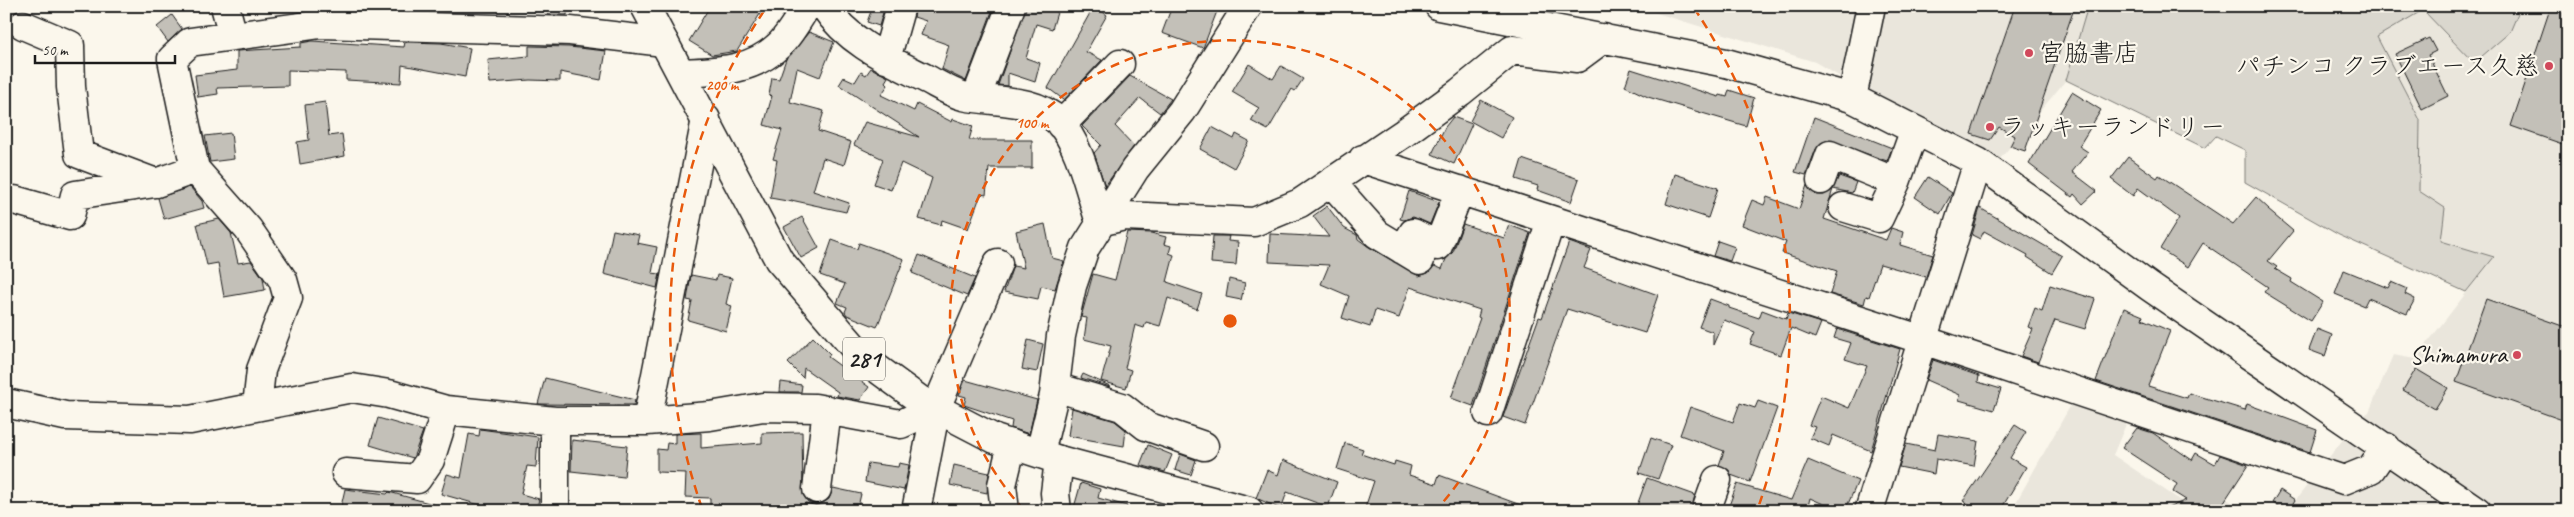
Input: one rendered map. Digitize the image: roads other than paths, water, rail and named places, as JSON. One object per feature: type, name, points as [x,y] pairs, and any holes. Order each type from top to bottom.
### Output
[{"type":"main road","points":[[225,6],[233,36]]},
{"type":"main road","name":"281","points":[[645,6],[780,260],[864,359],[920,400],[994,439],[1234,509]]},
{"type":"main road","points":[[681,73],[731,70],[760,60],[778,47],[807,6]]},
{"type":"main road","points":[[824,6],[836,24],[870,51],[886,59],[962,96],[1031,105],[1058,120],[1073,143],[1100,222]]},
{"type":"main road","points":[[886,59],[901,6]]},
{"type":"main road","points":[[976,98],[1011,6]]},
{"type":"main road","points":[[1057,511],[1050,456],[1055,387],[1061,336],[1072,286],[1084,248],[1135,170],[1182,111],[1248,6]]},
{"type":"main road","points":[[1439,6],[1726,63],[1852,98],[1914,132],[1978,162],[2150,287],[2477,511]]},
{"type":"main road","points":[[1852,98],[1871,6]]},
{"type":"main road","points":[[257,406],[261,370],[288,298],[284,280],[248,229],[195,169],[172,59],[190,42],[233,36],[324,15],[570,31],[664,42]]},
{"type":"main road","points":[[23,25],[70,45],[70,87],[80,154],[156,183]]},
{"type":"main road","points":[[1100,222],[1125,216],[1254,222],[1300,203],[1460,92],[1512,50],[1577,58],[1604,38]]},
{"type":"main road","points":[[1061,125],[1120,64]]},
{"type":"main road","points":[[647,421],[706,119]]},
{"type":"main road","points":[[1843,207],[1879,218],[1896,182],[1914,132]]},
{"type":"main road","points":[[1820,180],[1830,155],[1896,182]]},
{"type":"main road","points":[[1363,159],[1923,340],[2344,480],[2371,469],[2386,447]]},
{"type":"main road","points":[[1869,511],[1978,162]]},
{"type":"main road","points":[[14,200],[70,216],[75,195],[156,183],[195,169]]},
{"type":"main road","points":[[1330,182],[1377,234],[1411,255],[1413,233],[1438,246],[1460,190]]},
{"type":"main road","points":[[1488,413],[1552,220]]},
{"type":"main road","points":[[916,511],[936,408],[998,262]]},
{"type":"main road","points":[[1055,387],[1122,407],[1146,426],[1204,446]]},
{"type":"main road","points":[[6,403],[65,416],[190,420],[352,388],[390,394],[446,410],[555,420],[647,421],[710,416],[763,407],[815,408],[901,424],[936,408]]},
{"type":"main road","points":[[346,474],[417,479],[430,460],[446,410]]},
{"type":"main road","points":[[817,489],[827,410]]},
{"type":"main road","points":[[555,420],[555,511]]},
{"type":"main road","points":[[1004,511],[1002,485],[1012,444]]},
{"type":"main road","points":[[1706,511],[1717,480]]},
{"type":"place","name":"宮脇書店","points":[[2029,53]]},
{"type":"place","name":"パチンコ クラブエース久慈","points":[[2549,66]]},
{"type":"place","name":"ラッキーランドリー","points":[[1990,127]]},
{"type":"place","name":"Shimamura","points":[[2517,355]]}]
